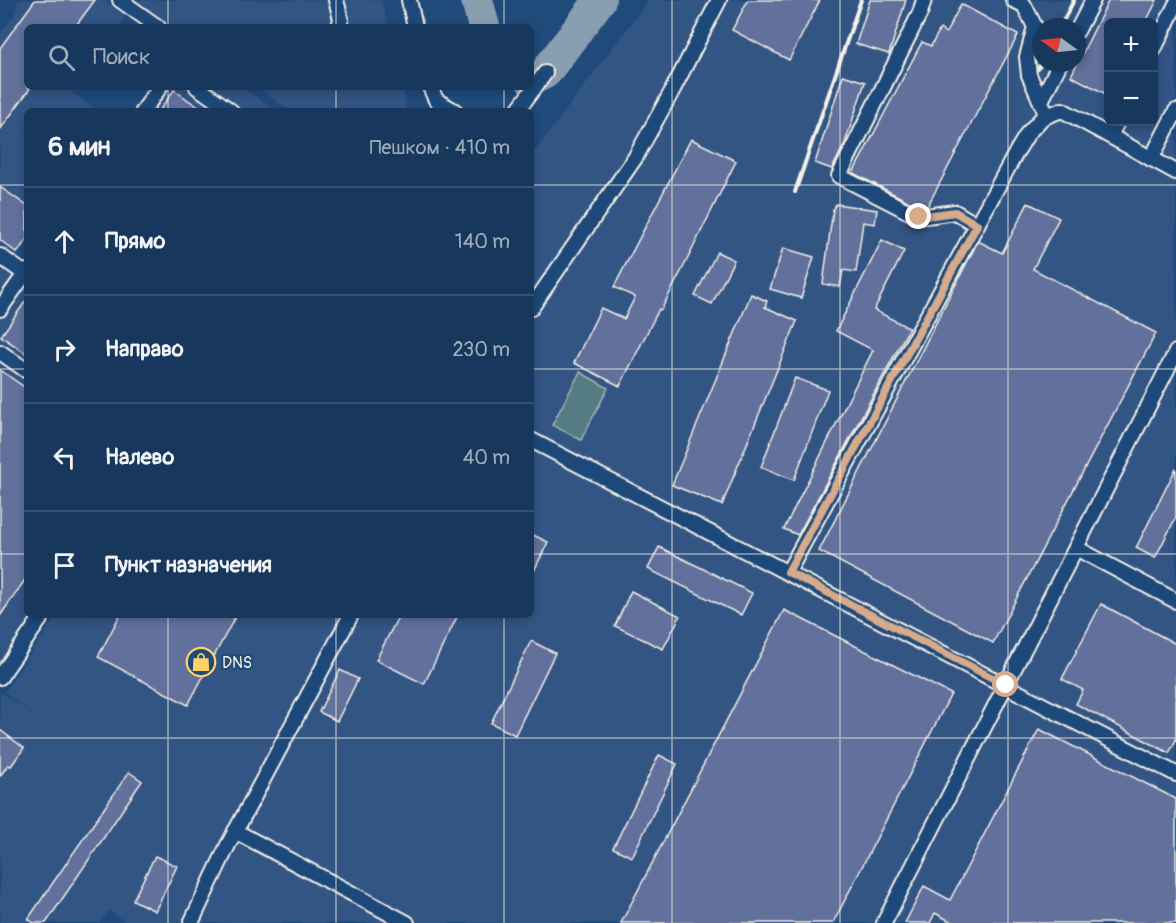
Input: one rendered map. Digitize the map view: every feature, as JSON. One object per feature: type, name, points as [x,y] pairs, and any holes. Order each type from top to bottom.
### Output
[{"type":"lane","points":[[120,0],[154,24]]},
{"type":"lane","points":[[336,0],[341,19],[340,24]]},
{"type":"lane","points":[[409,0],[414,24]]},
{"type":"lane","points":[[534,304],[635,158],[719,0]]},
{"type":"lane","points":[[924,0],[920,13],[839,176],[919,217],[955,212],[977,225]]},
{"type":"lane","points":[[1012,0],[1024,5],[1035,27],[1027,57],[1029,75],[1047,116]]},
{"type":"lane","points":[[1084,18],[1093,0]]},
{"type":"lane","points":[[1158,41],[1176,4]]},
{"type":"lane","points":[[1041,101],[1056,72]]},
{"type":"lane","points":[[534,88],[545,73]]},
{"type":"lane","points":[[145,108],[158,90]]},
{"type":"lane","points":[[200,90],[227,108]]},
{"type":"lane","points":[[431,90],[436,100],[450,108]]},
{"type":"lane","points":[[519,108],[532,90]]},
{"type":"lane","points":[[788,572],[1028,133],[1042,117],[1062,110],[1176,172]]},
{"type":"lane","points":[[1151,159],[1176,111]]},
{"type":"lane","points":[[1110,136],[1115,126]]},
{"type":"lane","points":[[0,256],[24,272]]},
{"type":"lane","points":[[0,309],[24,276]]},
{"type":"lane","points":[[0,352],[24,369]]},
{"type":"lane","points":[[884,923],[1176,352]]},
{"type":"lane","points":[[534,442],[1176,774]]},
{"type":"lane","points":[[1076,548],[1176,601]]},
{"type":"lane","points":[[0,677],[41,618]]},
{"type":"lane","points":[[191,923],[236,831],[349,618]]},
{"type":"lane","points":[[236,831],[407,923]]},
{"type":"shaded area","points":[[18,0],[105,0],[126,16],[120,24],[24,24],[24,90],[74,90],[72,93],[94,108],[24,108],[24,248],[17,257],[0,245],[0,35],[14,16]]},
{"type":"shaded area","points":[[135,0],[382,0],[387,24],[169,24]]},
{"type":"shaded area","points":[[649,0],[1176,0],[1176,923],[127,923],[109,911],[99,923],[0,923],[0,692],[37,717],[4,692],[55,618],[534,618],[534,152]]},
{"type":"shaded area","points":[[155,90],[246,90],[272,108],[141,108]]},
{"type":"shaded area","points":[[261,90],[403,90],[406,108],[286,108]]},
{"type":"shaded area","points":[[0,260],[20,275],[24,269],[24,618],[47,618],[0,683]]},
{"type":"green space","points":[[580,372],[608,388],[581,440],[552,425]]},
{"type":"building","points":[[35,0],[95,0],[77,24],[24,24],[24,90],[29,90],[0,130],[0,48]]},
{"type":"building","points":[[748,0],[820,0],[789,60],[732,30]]},
{"type":"building","points":[[870,0],[906,0],[889,54],[856,44]]},
{"type":"building","points":[[1109,0],[1157,0],[1148,18],[1104,18],[1104,93],[1071,76],[1073,72],[1086,72],[1086,46]]},
{"type":"building","points":[[961,4],[1018,35],[927,207],[921,208],[853,173],[922,42],[931,46],[940,29],[946,33]]},
{"type":"building","points":[[843,75],[865,82],[845,143],[832,169],[815,163]]},
{"type":"building","points":[[174,90],[200,108],[161,108]]},
{"type":"building","points":[[691,139],[736,161],[684,266],[661,310],[659,309],[620,386],[574,363],[601,308],[624,319],[635,297],[614,287]]},
{"type":"building","points":[[0,187],[24,204],[24,243],[17,253],[0,240]]},
{"type":"building","points":[[1028,203],[1059,218],[1033,269],[1156,333],[993,643],[819,551],[978,241],[1002,253]]},
{"type":"building","points":[[836,204],[877,210],[875,224],[863,222],[856,272],[843,270],[840,287],[823,284],[833,209]]},
{"type":"building","points":[[882,240],[904,251],[874,310],[909,328],[798,535],[784,529],[873,350],[836,331]]},
{"type":"building","points":[[783,248],[814,257],[801,298],[770,289]]},
{"type":"building","points":[[717,252],[734,260],[712,304],[695,296]]},
{"type":"building","points":[[751,294],[767,301],[765,307],[797,321],[722,505],[672,485]]},
{"type":"building","points":[[24,303],[24,352],[1,336]]},
{"type":"building","points":[[0,370],[24,387],[24,581],[0,616]]},
{"type":"building","points":[[795,378],[828,390],[794,480],[761,467]]},
{"type":"building","points":[[1176,468],[1176,517],[1155,558],[1136,548]]},
{"type":"building","points":[[534,535],[548,542],[534,571]]},
{"type":"building","points":[[659,547],[752,593],[741,615],[648,569]]},
{"type":"building","points":[[631,591],[680,616],[663,649],[615,626]]},
{"type":"building","points":[[1101,604],[1176,644],[1176,740],[1169,753],[1076,704],[1083,690],[1062,679]]},
{"type":"building","points":[[784,610],[951,694],[833,923],[621,923]]},
{"type":"building","points":[[118,618],[234,618],[188,705],[98,657]]},
{"type":"building","points":[[397,618],[457,618],[424,684],[376,660]]},
{"type":"building","points":[[531,641],[555,653],[515,735],[491,723]]},
{"type":"building","points":[[340,670],[358,679],[337,721],[319,712]]},
{"type":"building","points":[[1039,729],[1176,799],[1176,923],[954,923],[935,913],[930,923],[905,923],[924,886],[950,900]]},
{"type":"building","points":[[0,730],[24,748],[11,766],[8,765],[0,776]]},
{"type":"building","points":[[659,755],[677,764],[632,857],[613,848]]},
{"type":"building","points":[[129,772],[142,781],[46,923],[34,923],[28,919]]},
{"type":"building","points":[[155,856],[177,866],[155,911],[133,900]]},
{"type":"taxiway","points":[[477,0],[483,24]]},
{"type":"taxiway","points":[[534,78],[545,73],[600,0]]},
{"type":"railway","points":[[795,192],[861,0]]},
{"type":"railway","points":[[1065,18],[1074,0]]},
{"type":"place","name":"DNS","points":[[201,662]]},
{"type":"route","points":[[919,217],[955,212],[977,225],[788,572],[1006,685]]}]
